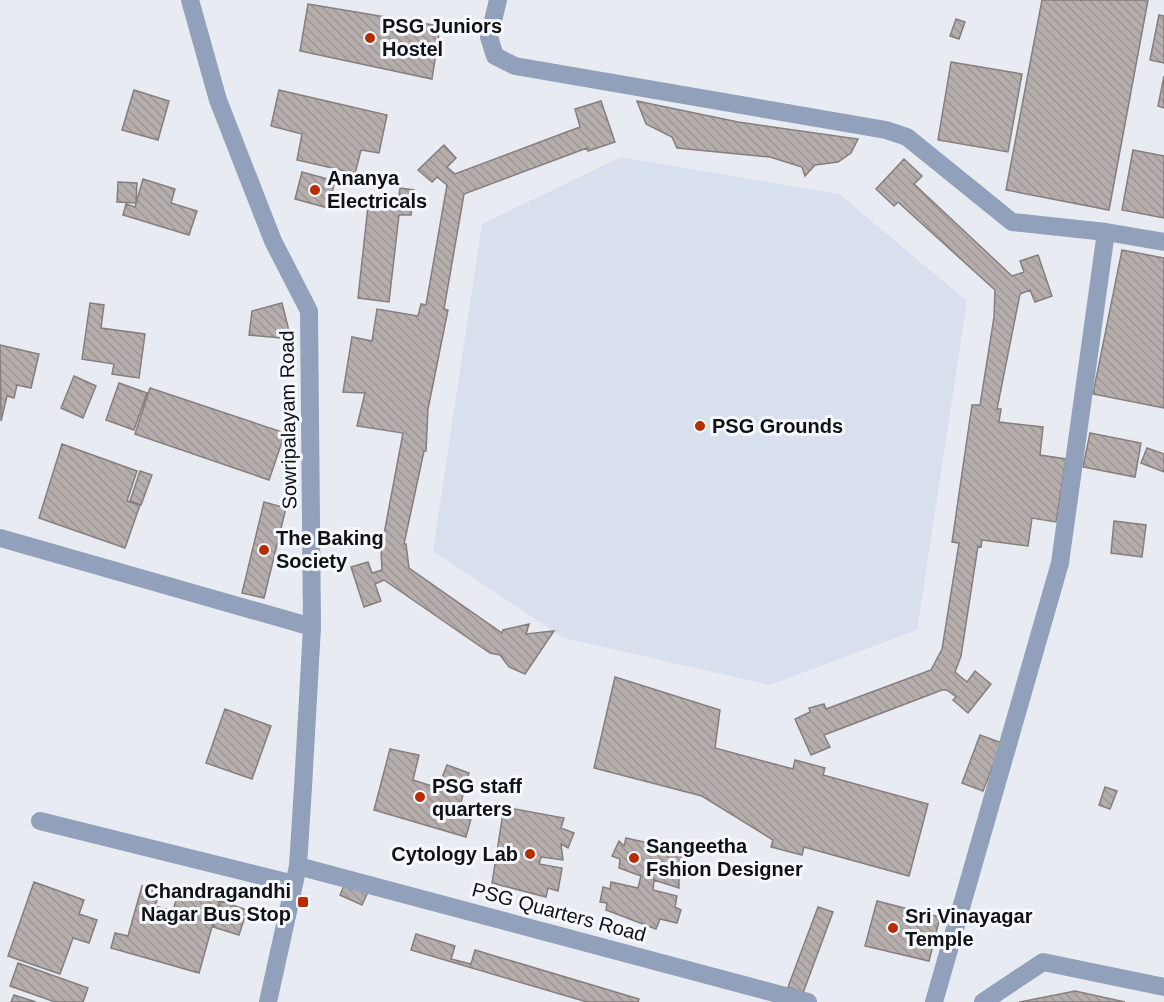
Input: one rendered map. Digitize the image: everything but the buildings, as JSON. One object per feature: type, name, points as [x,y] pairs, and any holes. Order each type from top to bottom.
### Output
[{"type":"street","name":"Sowripalayam Road","points":[[190,0],[218,100],[273,241],[309,311],[312,627],[298,866],[268,1002]]},
{"type":"street","points":[[498,0],[489,37],[495,56],[515,66],[886,130],[907,137],[1012,222],[1106,232],[1164,242]]},
{"type":"street","points":[[934,1002],[1060,563],[1106,232]]},
{"type":"street","points":[[0,538],[312,627]]},
{"type":"street","points":[[40,821],[294,884]]},
{"type":"street","name":"PSG Quarters Road","points":[[298,866],[808,1002]]},
{"type":"street","points":[[983,1002],[1044,962],[1164,987]]},
{"type":"shaded area","name":"PSG Grounds","points":[[621,157],[839,194],[967,301],[917,630],[770,685],[564,638],[433,551],[482,224]]},
{"type":"place","name":"PSG Juniors Hostel","points":[[370,38]]},
{"type":"place","name":"Ananya Electricals","points":[[315,190]]},
{"type":"place","name":"PSG Grounds","points":[[700,426]]},
{"type":"place","name":"The Baking Society","points":[[264,550]]},
{"type":"place","name":"PSG staff quarters","points":[[420,797]]},
{"type":"place","name":"Cytology Lab","points":[[530,854]]},
{"type":"place","name":"Sangeetha Fshion Designer","points":[[634,858]]},
{"type":"place","name":"Chandragandhi Nagar Bus Stop","points":[[303,902]]},
{"type":"place","name":"Sri Vinayagar Temple","points":[[893,928]]}]
